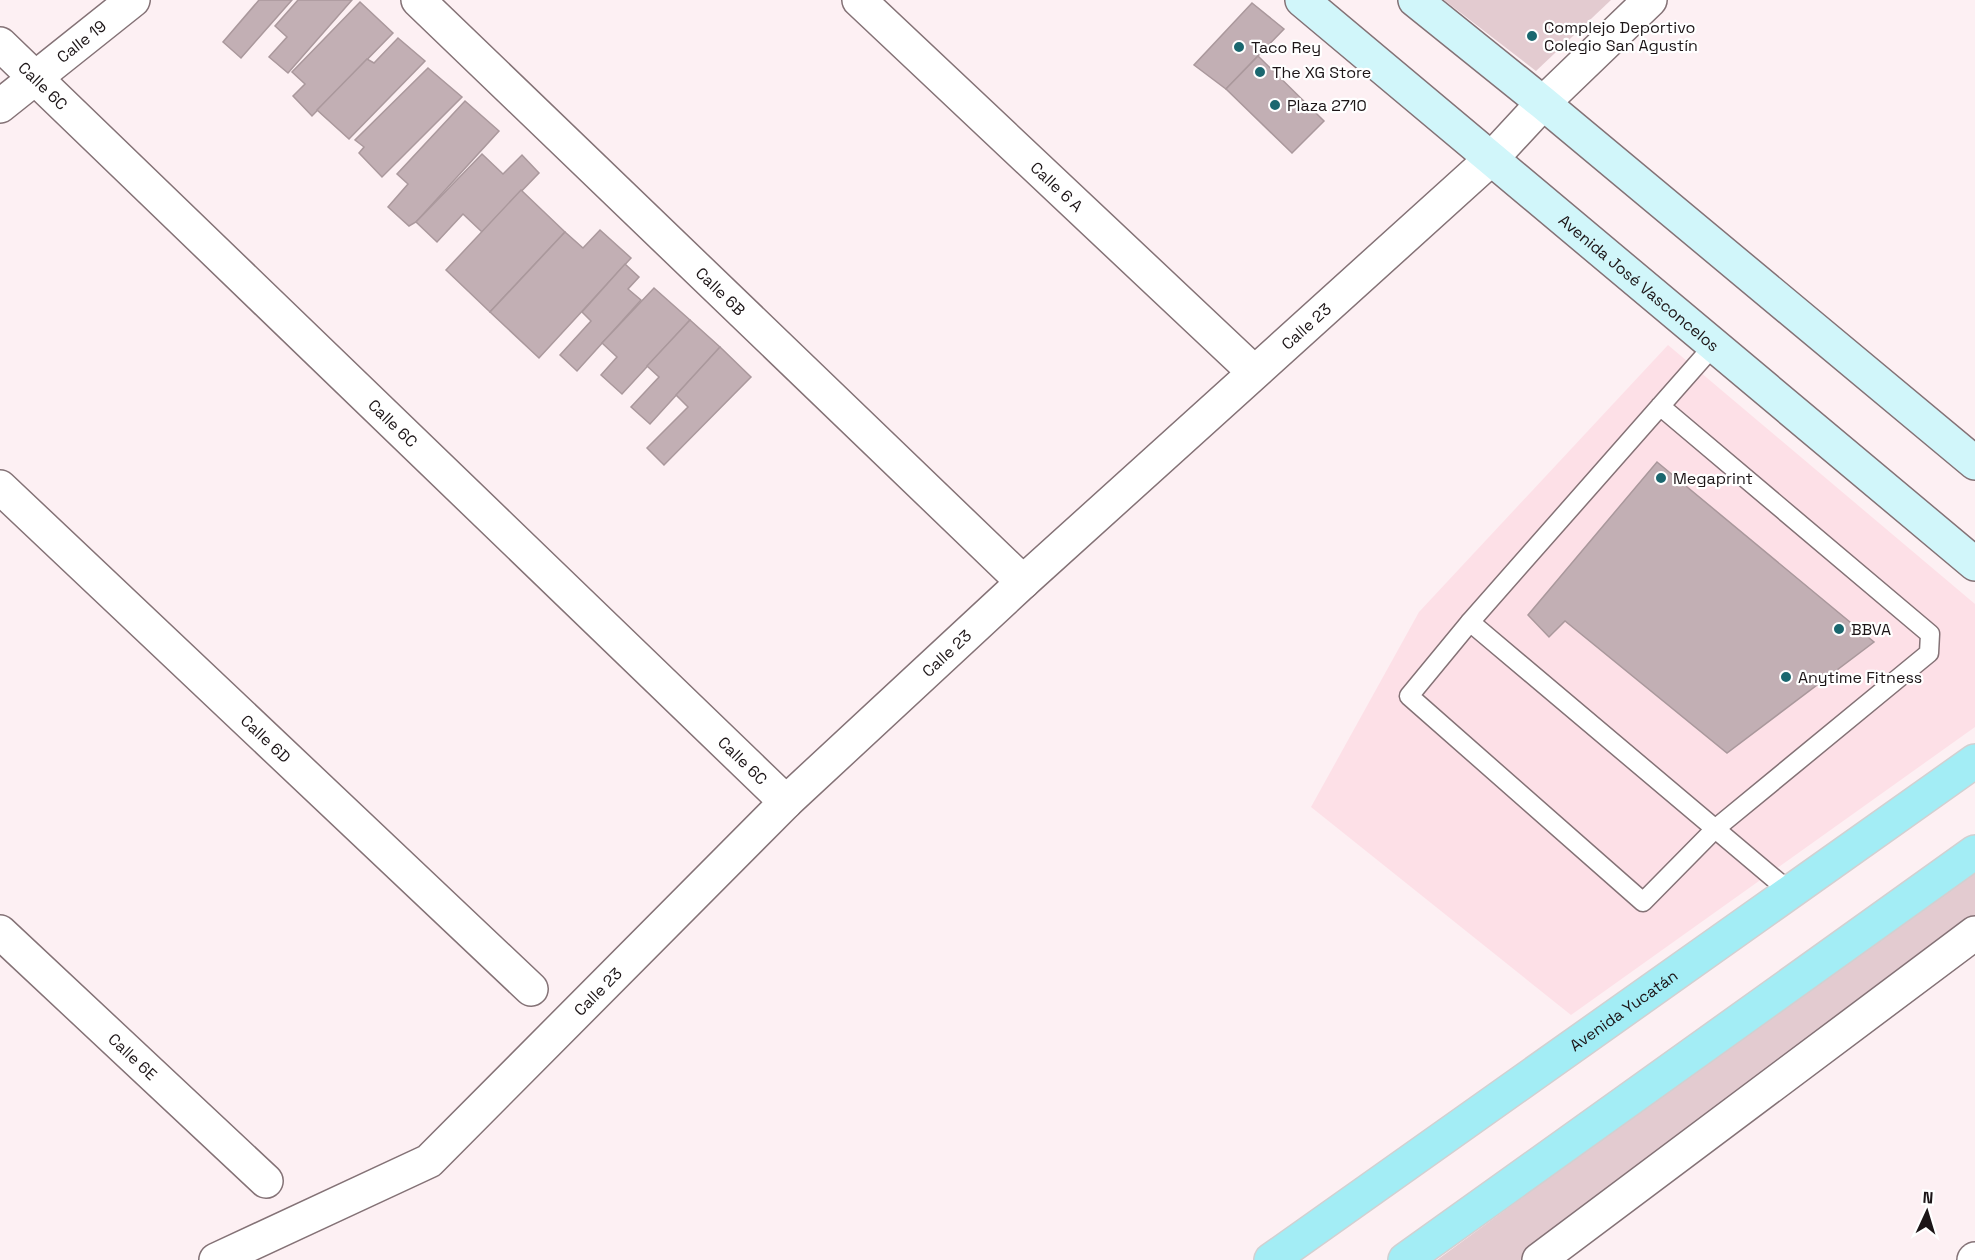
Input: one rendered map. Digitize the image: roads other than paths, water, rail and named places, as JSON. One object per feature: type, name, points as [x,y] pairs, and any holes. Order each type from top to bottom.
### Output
[{"type":"main road","name":"Avenida José Vasconcelos","points":[[1302,0],[1975,564]]},
{"type":"main road","points":[[1415,0],[1975,463]]},
{"type":"main road","name":"Avenida Yucatán","points":[[1271,1260],[1975,761]]},
{"type":"main road","points":[[1406,1260],[1975,852]]},
{"type":"street","name":"Calle 19","points":[[0,106],[133,0]]},
{"type":"street","name":"Calle 6B","points":[[418,0],[1023,582]]},
{"type":"street","name":"Calle 6 A","points":[[859,0],[1254,372]]},
{"type":"street","name":"Calle 23","points":[[216,1260],[429,1161],[786,802],[1023,582],[1492,158],[1543,104],[1650,0]]},
{"type":"street","name":"Calle 6C","points":[[0,44],[786,802]]},
{"type":"street","name":"Calle 6D","points":[[0,488],[531,989]]},
{"type":"street","name":"Calle 6E","points":[[0,932],[266,1181]]},
{"type":"street","points":[[1539,1260],[1975,933]]},
{"type":"lane","points":[[1660,406],[1929,634],[1929,653],[1715,829],[1643,902],[1409,696],[1470,622],[1714,344]]},
{"type":"lane","points":[[1470,622],[1789,891]]},
{"type":"place","name":"Complejo Deportivo Colegio San Agustín","points":[[1532,36]]},
{"type":"place","name":"Taco Rey","points":[[1239,47]]},
{"type":"place","name":"The XG Store","points":[[1260,72]]},
{"type":"place","name":"Plaza 2710","points":[[1275,105]]},
{"type":"place","name":"Megaprint","points":[[1661,478]]},
{"type":"place","name":"BBVA","points":[[1839,629]]},
{"type":"place","name":"Anytime Fitness","points":[[1786,677]]}]
